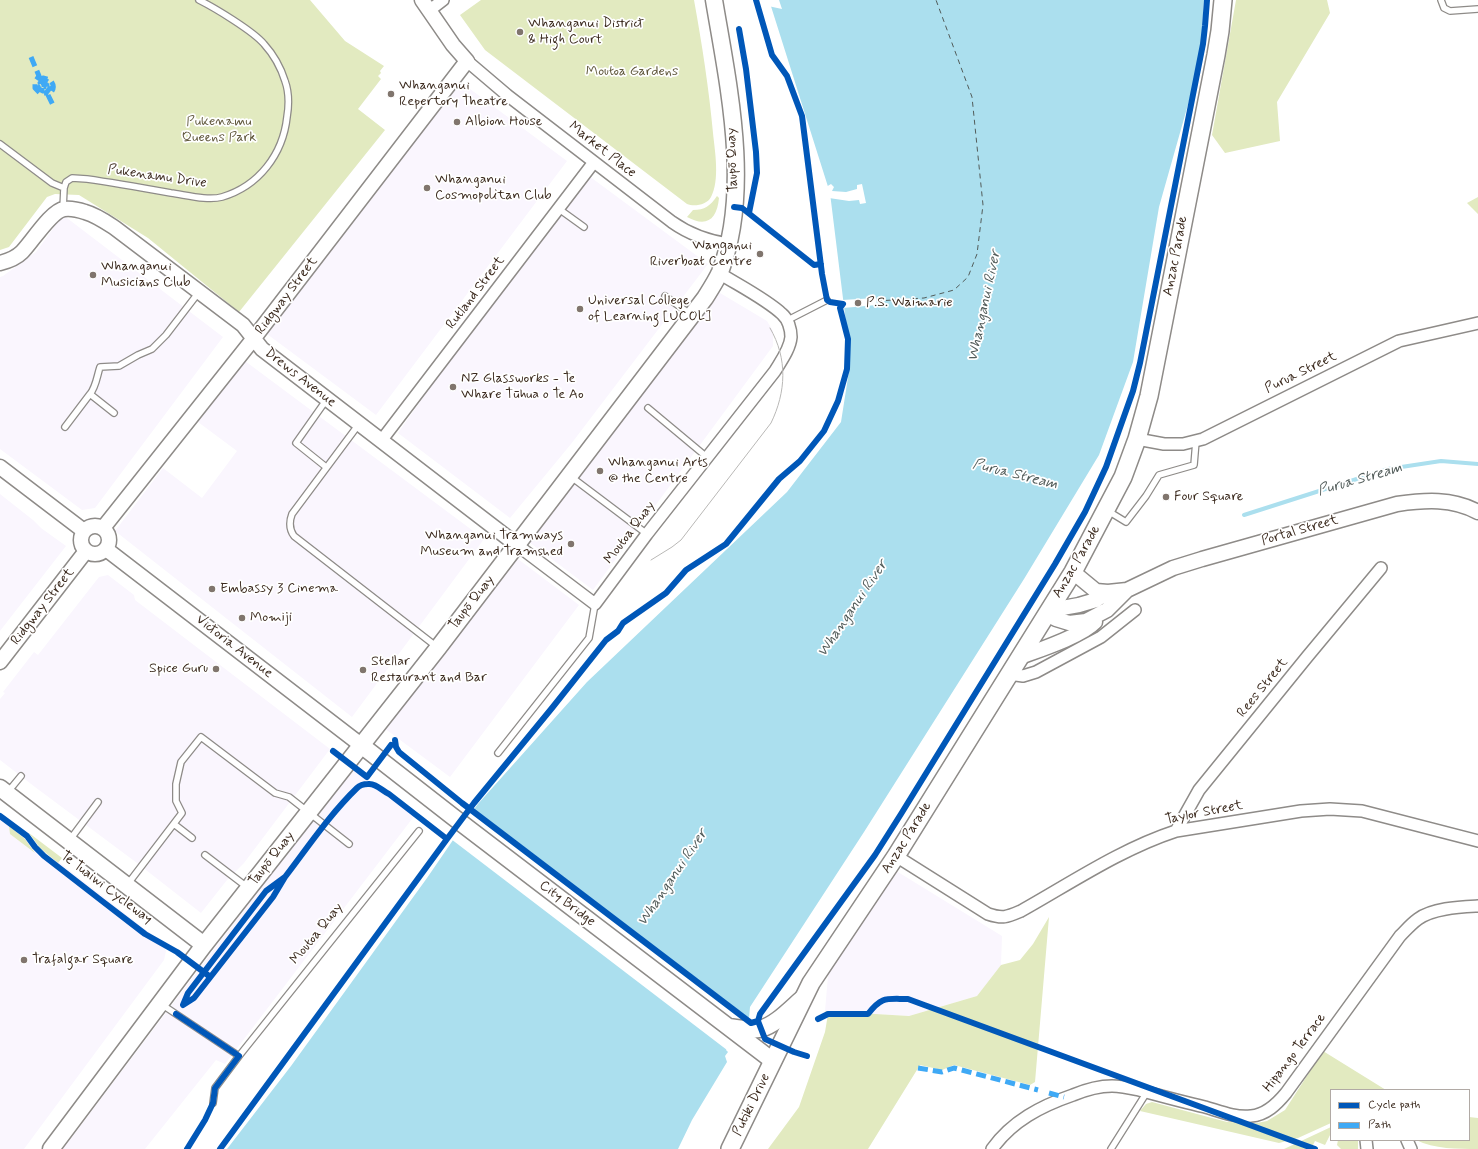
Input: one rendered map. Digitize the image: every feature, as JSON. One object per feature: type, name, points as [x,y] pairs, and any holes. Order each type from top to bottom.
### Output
[{"type":"main road","name":"Taupō Quay","points":[[51,1149],[204,945],[438,648],[705,298],[719,273],[728,244],[733,215],[735,182],[735,151],[726,71],[714,0]]},
{"type":"main road","name":"Anzac Parade","points":[[773,1061],[803,998],[896,856],[1073,572],[1123,477],[1137,439],[1149,396],[1215,62],[1223,0]]},
{"type":"main road","name":"City Bridge","points":[[361,745],[452,816],[736,1030],[773,1061]]},
{"type":"main road","points":[[4,790],[204,945]]},
{"type":"main road","points":[[736,1030],[761,1028],[769,1025],[803,998]]},
{"type":"main road","name":"Putiki Drive","points":[[730,1149],[773,1061]]},
{"type":"street","points":[[443,0],[426,5],[453,45],[467,60]]},
{"type":"street","name":"Market Place","points":[[467,60],[507,95],[681,228],[704,239],[728,244]]},
{"type":"street","name":"Ridgway Street","points":[[104,528],[254,338],[467,60]]},
{"type":"street","name":"Rutland Street","points":[[381,441],[594,162]]},
{"type":"street","points":[[4,262],[20,253],[54,215],[64,209]]},
{"type":"street","name":"Drews Avenue","points":[[64,209],[76,209],[87,212],[115,228],[243,326],[262,349],[595,604]]},
{"type":"street","points":[[719,273],[770,305],[783,315],[786,321]]},
{"type":"street","name":"Moutoa Quay","points":[[595,604],[647,534],[775,371],[788,348],[791,338],[790,327],[786,321]]},
{"type":"street","name":"Purua Street","points":[[1137,439],[1164,444],[1183,444],[1203,439],[1400,341],[1478,323]]},
{"type":"street","points":[[0,467],[84,531]]},
{"type":"street","name":"Portal Street","points":[[1020,657],[1090,628],[1127,590],[1173,568],[1202,558],[1397,504],[1419,501],[1438,501],[1457,503],[1478,512]]},
{"type":"street","points":[[93,526],[104,528],[109,538],[108,545],[104,551],[97,554],[86,551],[81,542],[84,531],[93,526]]},
{"type":"street","name":"Victoria Avenue","points":[[106,548],[361,745]]},
{"type":"street","name":"Ridgway Street","points":[[0,662],[86,551]]},
{"type":"street","name":"Rees Street","points":[[1176,832],[1199,790],[1381,568]]},
{"type":"street","name":"Portal Street","points":[[1073,572],[1096,591],[1108,592],[1127,590]]},
{"type":"street","name":"Portal Street","points":[[1049,609],[1079,605],[1096,600],[1108,592]]},
{"type":"street","name":"Portal Street","points":[[1049,609],[1061,621],[1069,623],[1086,621],[1107,610]]},
{"type":"street","points":[[1009,674],[1023,676],[1042,669],[1101,637],[1135,610]]},
{"type":"street","name":"Taylor Street","points":[[896,856],[988,914],[1005,918],[1021,911],[1145,842],[1176,832],[1301,810],[1330,809],[1362,811],[1478,841]]},
{"type":"street","name":"Hipango Terrace","points":[[992,1149],[1006,1132],[1025,1116],[1064,1097],[1100,1087],[1124,1087],[1241,1116],[1260,1114],[1270,1109],[1286,1093],[1400,936],[1410,925],[1419,918],[1444,909],[1478,906]]},
{"type":"lane","name":"Pukenamu Drive","points":[[64,188],[66,182],[72,178],[87,178],[199,197],[221,198],[240,190],[254,180],[269,165],[279,148],[286,128],[289,104],[286,82],[276,61],[264,43],[246,29],[199,0]]},
{"type":"lane","points":[[1441,0],[1444,8],[1450,11],[1478,9]]},
{"type":"lane","points":[[0,144],[52,183],[64,188],[64,209]]},
{"type":"lane","points":[[559,209],[584,227]]},
{"type":"lane","points":[[64,427],[94,389],[100,367],[119,366],[152,349],[166,335],[199,291]]},
{"type":"lane","points":[[665,296],[692,316]]},
{"type":"lane","points":[[786,321],[827,300]]},
{"type":"lane","points":[[90,394],[114,413]]},
{"type":"lane","points":[[326,467],[296,443],[327,399]]},
{"type":"lane","points":[[648,408],[708,458]]},
{"type":"lane","points":[[359,424],[292,514],[290,526],[291,531],[294,536],[438,648]]},
{"type":"lane","points":[[1106,510],[1126,522],[1146,496],[1159,475],[1194,465],[1196,441]]},
{"type":"lane","points":[[569,476],[647,534]]},
{"type":"lane","name":"Moutoa Quay","points":[[498,753],[589,638],[595,604]]},
{"type":"lane","points":[[127,886],[182,814],[176,801],[176,784],[181,762],[201,737],[275,793],[289,797],[349,844]]},
{"type":"lane","points":[[4,790],[20,776]]},
{"type":"lane","points":[[69,841],[98,802]]},
{"type":"lane","points":[[174,824],[192,838]]},
{"type":"lane","name":"Moutoa Quay","points":[[213,1103],[215,1088],[239,1056],[420,831]]},
{"type":"lane","points":[[205,855],[249,888]]},
{"type":"lane","points":[[160,1004],[239,1056]]},
{"type":"lane","points":[[1111,1149],[1147,1092]]},
{"type":"shaded area","points":[[458,80],[567,161],[376,415],[267,334]]},
{"type":"shaded area","name":"Universal College of Learning [UCOL]","points":[[589,176],[708,264],[571,444],[510,518],[398,433],[453,355]]},
{"type":"shaded area","points":[[63,215],[223,337],[95,508],[82,510],[0,449],[0,277],[36,252]]},
{"type":"shaded area","points":[[715,290],[767,321],[773,331],[773,346],[593,590],[525,539]]},
{"type":"shaded area","points":[[245,361],[484,539],[352,717],[115,531],[163,468],[202,498],[237,451],[198,422]]},
{"type":"shaded area","points":[[0,494],[41,528],[66,546],[0,631]]},
{"type":"shaded area","points":[[514,556],[579,605],[450,777],[384,728]]},
{"type":"shaded area","points":[[108,575],[134,595],[135,600],[330,749],[244,863],[227,880],[201,913],[0,760],[0,699],[5,693],[3,692],[34,652],[38,655],[99,577]]},
{"type":"shaded area","points":[[351,768],[415,815],[225,1064],[216,1060],[145,1149],[63,1149]]},
{"type":"shaded area","points":[[0,816],[164,944],[166,951],[164,960],[24,1149],[0,1149]]},
{"type":"shaded area","points":[[893,869],[1002,936],[1001,965],[977,996],[909,1016],[825,1011],[829,964]]},
{"type":"green space","name":"Pukenamu Queens Park","points":[[0,0],[310,0],[345,41],[384,66],[378,76],[381,79],[358,109],[385,130],[239,312],[148,238],[79,195],[55,194],[47,197],[9,247],[0,250]]},
{"type":"green space","name":"Moutoa Gardens","points":[[481,0],[694,0],[707,83],[716,157],[714,190],[709,200],[700,205],[687,204],[485,50],[460,15]]},
{"type":"green space","points":[[1236,0],[1327,0],[1330,13],[1277,102],[1280,141],[1225,153],[1212,135]]},
{"type":"green space","points":[[717,196],[719,198],[718,205],[710,220],[700,222],[687,217],[693,210],[707,207]]},
{"type":"green space","points":[[1478,197],[1478,214],[1467,203]]},
{"type":"green space","points":[[9,826],[25,839],[35,853],[10,834]]},
{"type":"green space","points":[[29,833],[62,858],[58,863],[40,848]]},
{"type":"green space","points":[[1049,917],[1035,1082],[1030,1085],[954,1065],[942,1070],[920,1065],[868,1149],[768,1149],[799,1107],[825,1032],[828,1014],[825,1011],[909,1016],[977,996],[1001,965],[1020,960],[1033,944]]},
{"type":"green space","points":[[1323,1051],[1384,1089],[1330,1089],[1330,1123],[1298,1138],[1279,1143],[1140,1111],[1146,1104],[1152,1102],[1227,1122],[1257,1123],[1267,1121],[1285,1110]]},
{"type":"green space","points":[[1470,1117],[1478,1118],[1478,1149],[1454,1149],[1418,1141],[1470,1141]]},
{"type":"green space","points":[[1330,1127],[1330,1135],[1325,1145],[1315,1141],[1311,1149],[1284,1149]]},
{"type":"green space","points":[[1338,1141],[1358,1141],[1358,1149],[1341,1149],[1337,1145]]},
{"type":"water","name":"Whanganui River","points":[[769,0],[1204,0],[1200,62],[1159,207],[1133,362],[1099,455],[1024,579],[864,832],[750,1007],[749,1018],[726,1050],[728,1052],[725,1056],[727,1062],[692,1120],[678,1149],[227,1149],[291,1066],[427,878],[477,805],[587,682],[787,492],[841,422],[849,371],[847,369],[848,339],[830,193]]},
{"type":"pier","points":[[767,0],[779,0],[782,9],[768,6]]},
{"type":"pier","points":[[831,184],[834,187],[832,191],[846,192],[857,189],[857,185],[862,184],[866,203],[860,204],[859,200],[849,201],[829,198],[826,187]]},
{"type":"pier","points":[[876,298],[877,305],[843,308],[842,300]]},
{"type":"pier","points":[[473,808],[750,1019],[727,1050],[451,839]]},
{"type":"waterway","name":"Purua Stream","points":[[1244,515],[1388,469],[1441,461],[1478,464]]},
{"type":"ferry route","points":[[877,301],[924,298],[954,290],[968,277],[977,254],[983,205],[972,97],[936,0]]},
{"type":"tram line","points":[[651,560],[681,540],[771,423],[780,399],[783,376],[780,352],[770,328]]},
{"type":"marked path","points":[[31,57],[39,76],[35,82],[35,88],[40,93],[46,93],[50,88],[48,82],[45,80],[40,83],[42,87],[44,87],[44,83],[47,85],[47,89],[43,91],[39,89],[37,84],[39,80],[43,78],[50,80],[53,84],[53,88],[52,92],[48,95],[53,105]]},
{"type":"marked path","points":[[918,1068],[942,1072],[954,1068],[1038,1090]]},
{"type":"marked path","points":[[1049,1093],[1064,1097]]},
{"type":"cycle path","points":[[220,1149],[474,803],[606,640],[618,631],[623,623],[666,593],[686,570],[726,544],[779,479],[800,461],[824,431],[838,401],[847,369],[848,339],[840,308],[843,304],[830,302],[827,300],[822,274],[802,116],[787,76],[772,55],[756,0]]},
{"type":"cycle path","points":[[807,1056],[765,1039],[758,1021],[760,1014],[875,855],[901,814],[1055,564],[1085,512],[1106,467],[1133,391],[1140,363],[1203,44],[1207,0]]},
{"type":"cycle path","points":[[739,29],[746,69],[756,152],[757,173],[749,213]]},
{"type":"cycle path","points":[[734,207],[742,208],[814,265],[821,264]]},
{"type":"cycle path","points":[[395,740],[396,747],[399,752],[462,803],[751,1023],[758,1021]]},
{"type":"cycle path","points":[[333,751],[367,777],[391,745]]},
{"type":"cycle path","points":[[285,877],[347,798],[359,786],[364,784],[374,785],[389,794],[447,839]]},
{"type":"cycle path","name":"Te Tuaiwi Cycleway","points":[[0,816],[27,836],[44,856],[145,934],[177,952],[209,976]]},
{"type":"cycle path","points":[[285,877],[273,897],[194,998],[183,1005],[188,993],[266,891],[285,877]]},
{"type":"cycle path","points":[[818,1019],[828,1014],[868,1014],[881,1001],[889,999],[908,999],[1315,1149]]},
{"type":"cycle path","points":[[176,1014],[239,1056],[215,1088],[213,1103],[205,1120],[187,1149]]},
{"type":"place","name":"Whanganui District & High Court","points":[[520,32]]},
{"type":"place","name":"Whanganui Repertory Theatre","points":[[391,94]]},
{"type":"place","name":"Albion House","points":[[457,122]]},
{"type":"place","name":"Whanganui Cosmopolitan Club","points":[[427,188]]},
{"type":"place","name":"Wanganui Riverboat Centre","points":[[760,254]]},
{"type":"place","name":"Whanganui Musicians Club","points":[[93,275]]},
{"type":"place","name":"P.S. Waimarie","points":[[858,303]]},
{"type":"place","name":"Universal College of Learning [UCOL]","points":[[580,309]]},
{"type":"place","name":"NZ Glassworks - Te Whare Tūhua o Te Ao","points":[[453,387]]},
{"type":"place","name":"Whanganui Arts @ the Centre","points":[[600,471]]},
{"type":"place","name":"Four Square","points":[[1166,497]]},
{"type":"place","name":"Whanganui Tramways Museum and Tramshed","points":[[571,544]]},
{"type":"place","name":"Embassy 3 Cinema","points":[[212,589]]},
{"type":"place","name":"Momiji","points":[[242,618]]},
{"type":"place","name":"Spice Guru","points":[[216,669]]},
{"type":"place","name":"Stellar Restaurant and Bar","points":[[363,670]]},
{"type":"place","name":"Trafalgar Square","points":[[24,960]]}]
